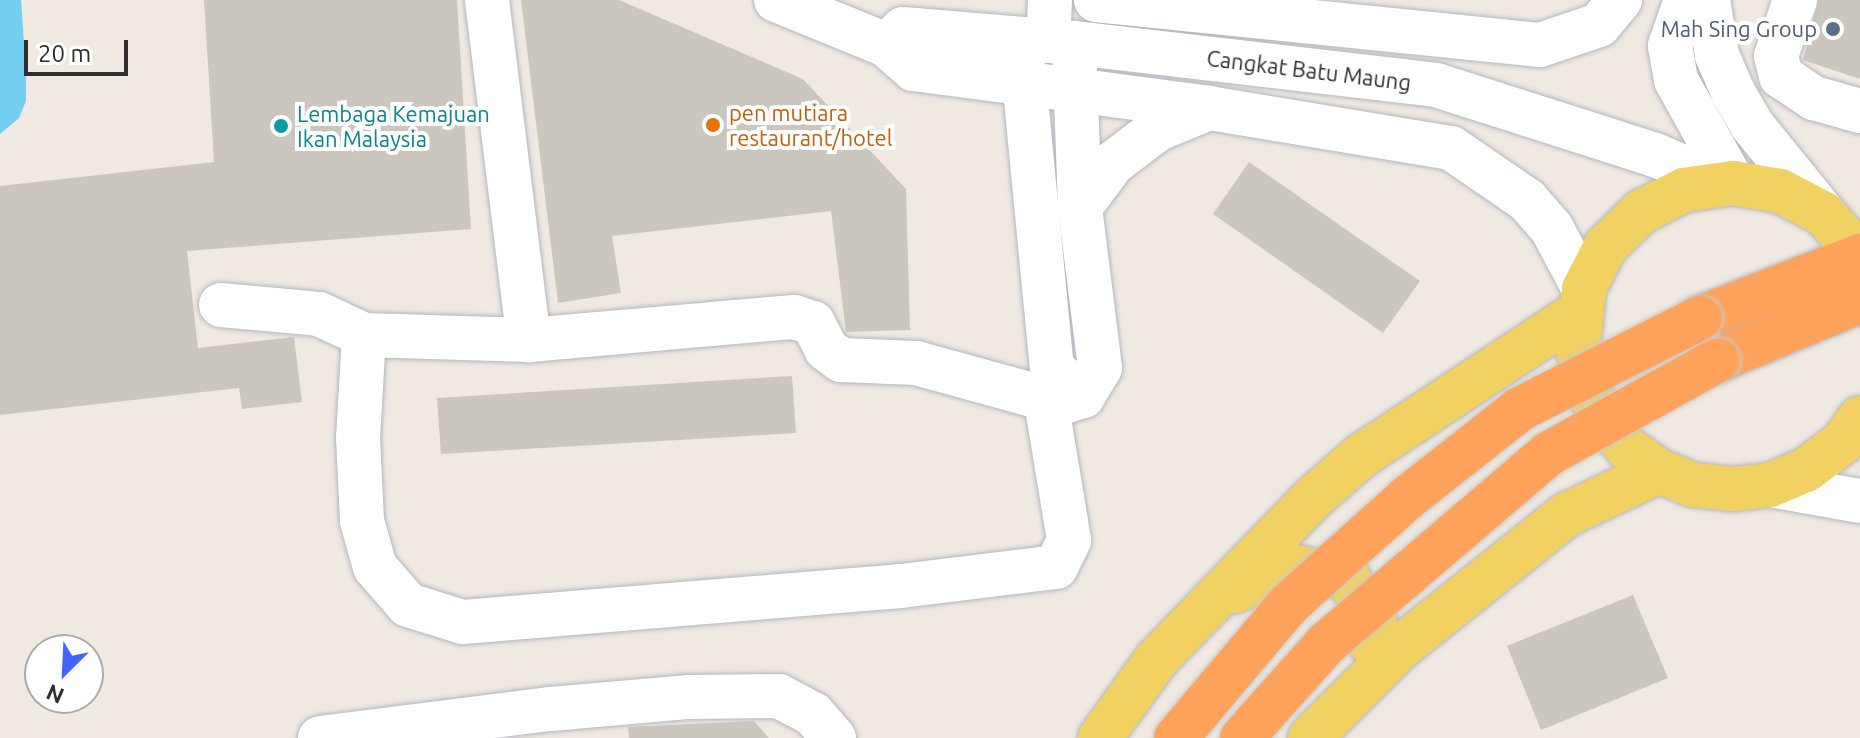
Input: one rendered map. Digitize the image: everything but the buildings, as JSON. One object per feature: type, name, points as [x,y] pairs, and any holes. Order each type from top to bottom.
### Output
[{"type":"highway","points":[[1176,738],[1289,604],[1407,498],[1520,409],[1700,318],[1860,256]]},
{"type":"highway","points":[[1242,738],[1327,643],[1548,454],[1718,360],[1860,301]]},
{"type":"main road","points":[[1860,256],[1842,209],[1780,191],[1728,184],[1684,190],[1641,212],[1606,246],[1582,301],[1578,350],[1586,386],[1603,420],[1628,449],[1659,471],[1694,485],[1732,489],[1770,485],[1806,470],[1843,442],[1860,418]]},
{"type":"main road","points":[[1100,738],[1157,659],[1361,456],[1582,301]]},
{"type":"main road","points":[[1310,738],[1401,647],[1566,515],[1659,471]]},
{"type":"main road","points":[[1215,600],[1292,566],[1348,578],[1375,624],[1359,689]]},
{"type":"street","points":[[487,0],[529,340]]},
{"type":"street","points":[[776,0],[886,45],[914,69],[1022,86],[1209,108],[1451,148],[1527,200],[1552,229],[1582,301]]},
{"type":"street","points":[[1096,0],[1540,45],[1599,25],[1620,0]]},
{"type":"street","points":[[1686,0],[1670,46],[1676,80],[1728,184]]},
{"type":"street","points":[[1708,0],[1717,55],[1752,125],[1842,209]]},
{"type":"street","points":[[1795,0],[1776,56],[1781,76],[1814,98],[1860,111]]},
{"type":"street","name":"Cangkat Batu Maung","points":[[886,45],[903,29],[1048,31],[1436,85],[1655,155],[1728,184]]},
{"type":"street","points":[[364,335],[358,438],[362,521],[375,567],[408,605],[463,622],[901,586],[1056,567],[1069,540],[1064,398],[1052,368],[1022,86],[1048,31]]},
{"type":"street","points":[[1048,31],[1075,90],[1080,207],[1100,368],[1064,398]]},
{"type":"street","points":[[1080,207],[1113,163],[1158,129],[1209,108]]},
{"type":"street","points":[[221,305],[319,314],[364,335],[529,340],[794,317],[813,323],[826,349],[841,360],[916,363],[1064,398]]},
{"type":"street","points":[[1770,485],[1860,501]]},
{"type":"street","points":[[320,738],[566,708],[779,696],[813,714],[834,738]]},
{"type":"water","points":[[0,0],[21,0],[26,101],[19,118],[0,134]]},
{"type":"place","name":"Mah Sing Group","points":[[1833,29]]},
{"type":"place","name":"pen mutiara restaurant/hotel","points":[[713,125]]},
{"type":"place","name":"Lembaga Kemajuan Ikan Malaysia","points":[[281,126]]}]
